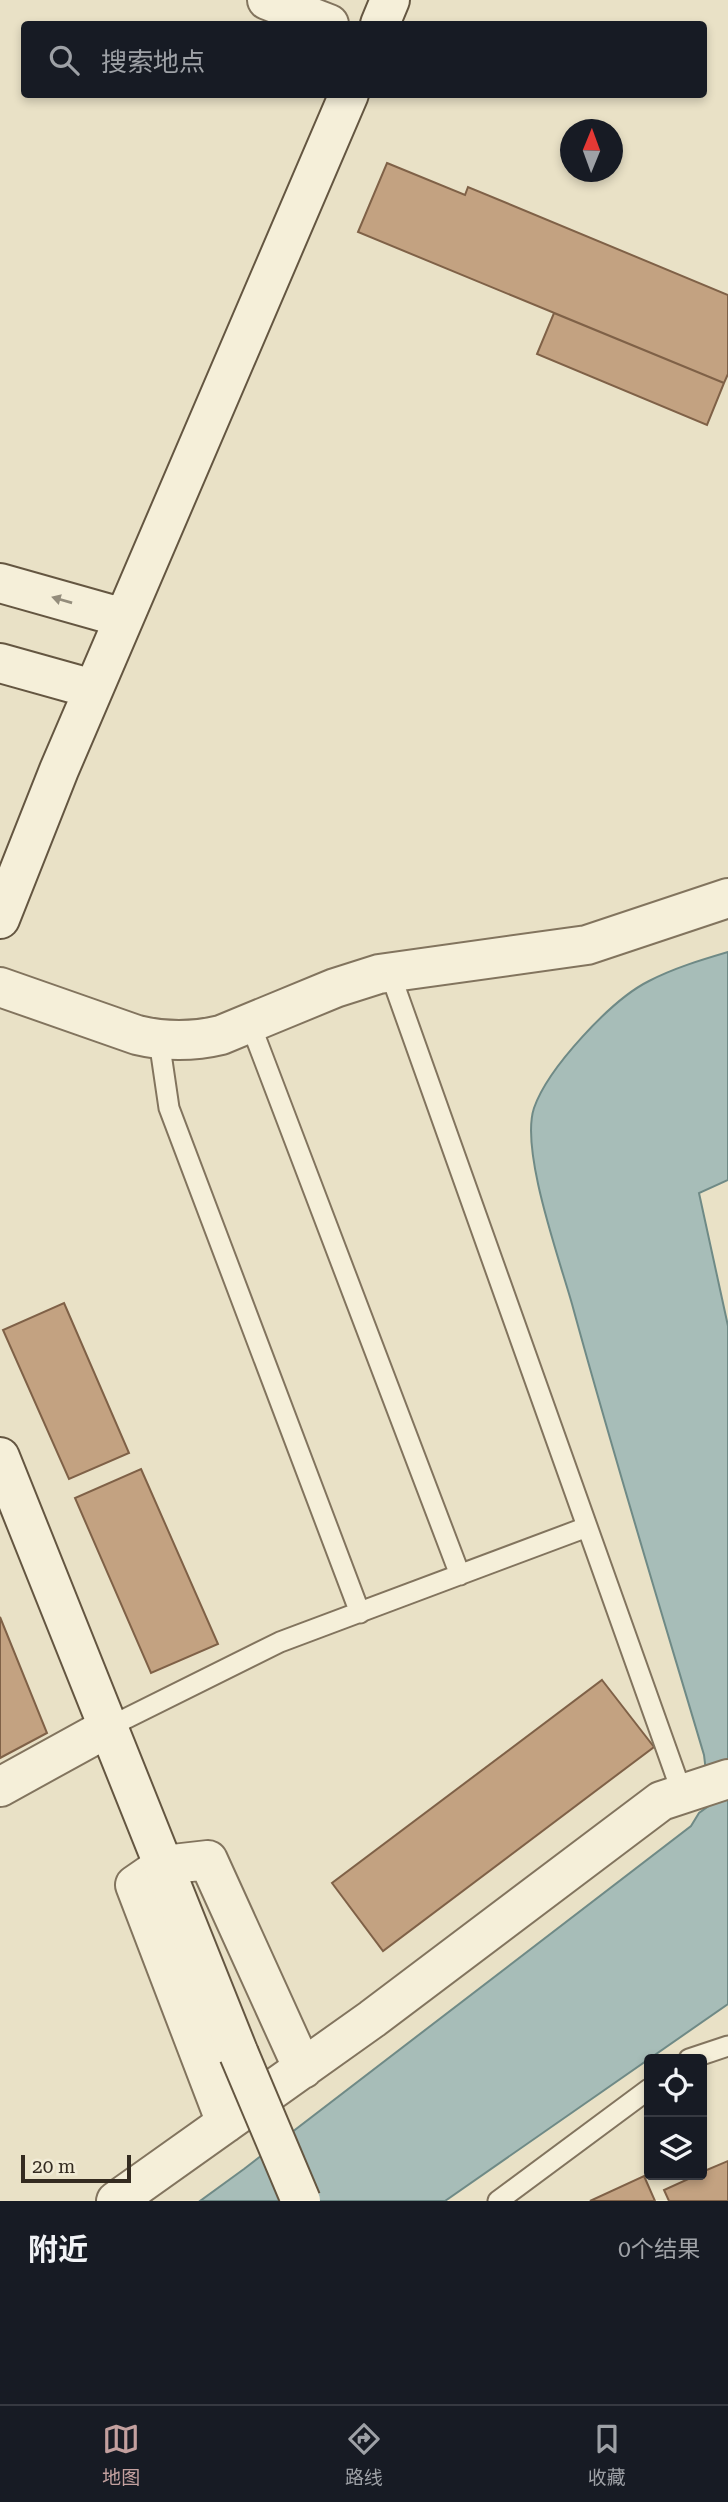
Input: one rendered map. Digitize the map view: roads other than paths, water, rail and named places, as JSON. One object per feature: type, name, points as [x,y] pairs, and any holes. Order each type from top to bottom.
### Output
[{"type":"street","points":[[267,0],[321,21]]},
{"type":"street","points":[[381,21],[390,0]]},
{"type":"street","points":[[0,919],[93,689],[347,98]]},
{"type":"street","points":[[0,583],[124,618]]},
{"type":"street","points":[[0,663],[93,689]]},
{"type":"street","points":[[0,987],[137,1035],[159,1040],[202,1040],[221,1035],[335,988],[390,973],[587,945],[728,898]]},
{"type":"street","points":[[0,1457],[239,2054],[301,2201]]},
{"type":"street","points":[[0,1787],[109,1727]]},
{"type":"street","points":[[116,2201],[303,2069],[661,1801],[707,1785]]},
{"type":"street","points":[[226,2123],[135,1885],[164,1865],[208,1860],[303,2069]]},
{"type":"lane","points":[[390,973],[587,1527],[707,1785]]},
{"type":"lane","points":[[250,1023],[460,1575]]},
{"type":"lane","points":[[159,1040],[169,1108],[360,1613]]},
{"type":"lane","points":[[109,1727],[280,1642],[587,1527]]},
{"type":"lane","points":[[704,2054],[728,2046]]},
{"type":"lane","points":[[498,2201],[644,2093]]},
{"type":"water","points":[[728,952],[728,1180],[699,1193],[728,1326],[728,2004],[656,2054],[644,2054],[644,2062],[445,2201],[200,2201],[691,1826],[699,1813],[710,1805],[704,1755],[543,1204],[536,1176],[531,1127],[534,1108],[541,1092],[582,1037],[634,990],[658,976]]}]
